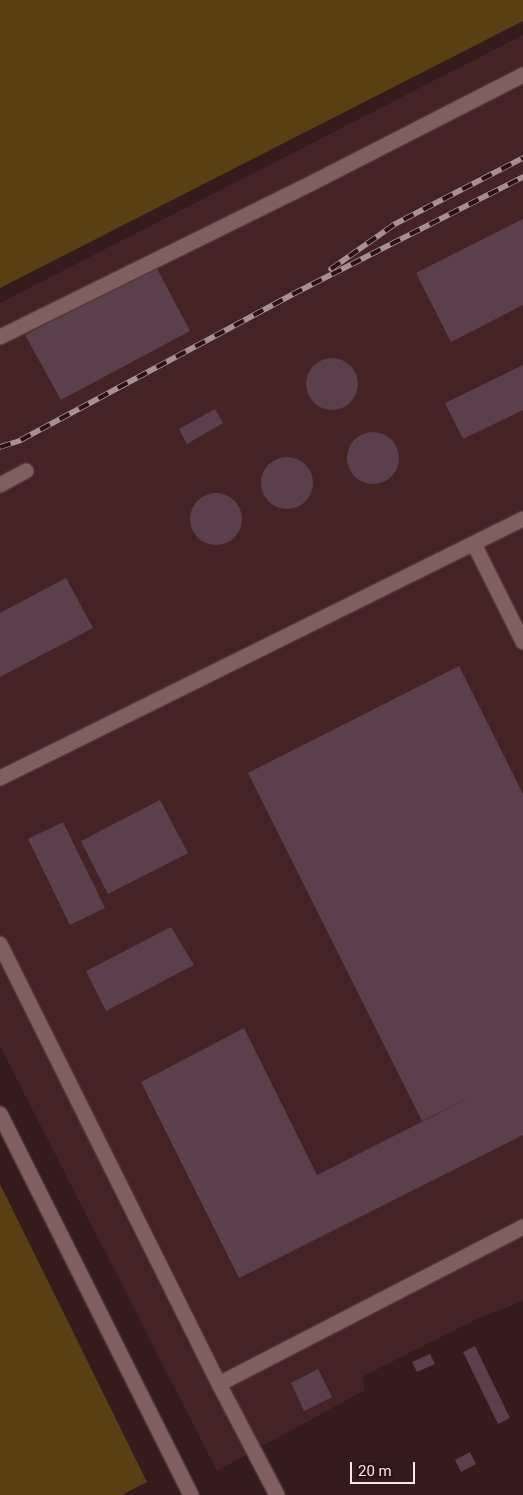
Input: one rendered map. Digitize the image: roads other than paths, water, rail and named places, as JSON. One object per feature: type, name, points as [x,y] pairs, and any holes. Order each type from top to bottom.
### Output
[{"type":"lane","points":[[0,337],[312,183],[523,75]]},
{"type":"lane","points":[[0,485],[26,471]]},
{"type":"lane","points":[[0,778],[523,518]]},
{"type":"lane","points":[[474,544],[523,642]]},
{"type":"lane","points":[[0,944],[219,1384],[277,1495]]},
{"type":"lane","points":[[0,1114],[191,1495]]},
{"type":"lane","points":[[219,1384],[523,1226]]},
{"type":"railway","points":[[331,269],[395,224],[523,158]]},
{"type":"railway","points":[[0,447],[19,441],[297,292],[523,177]]}]
